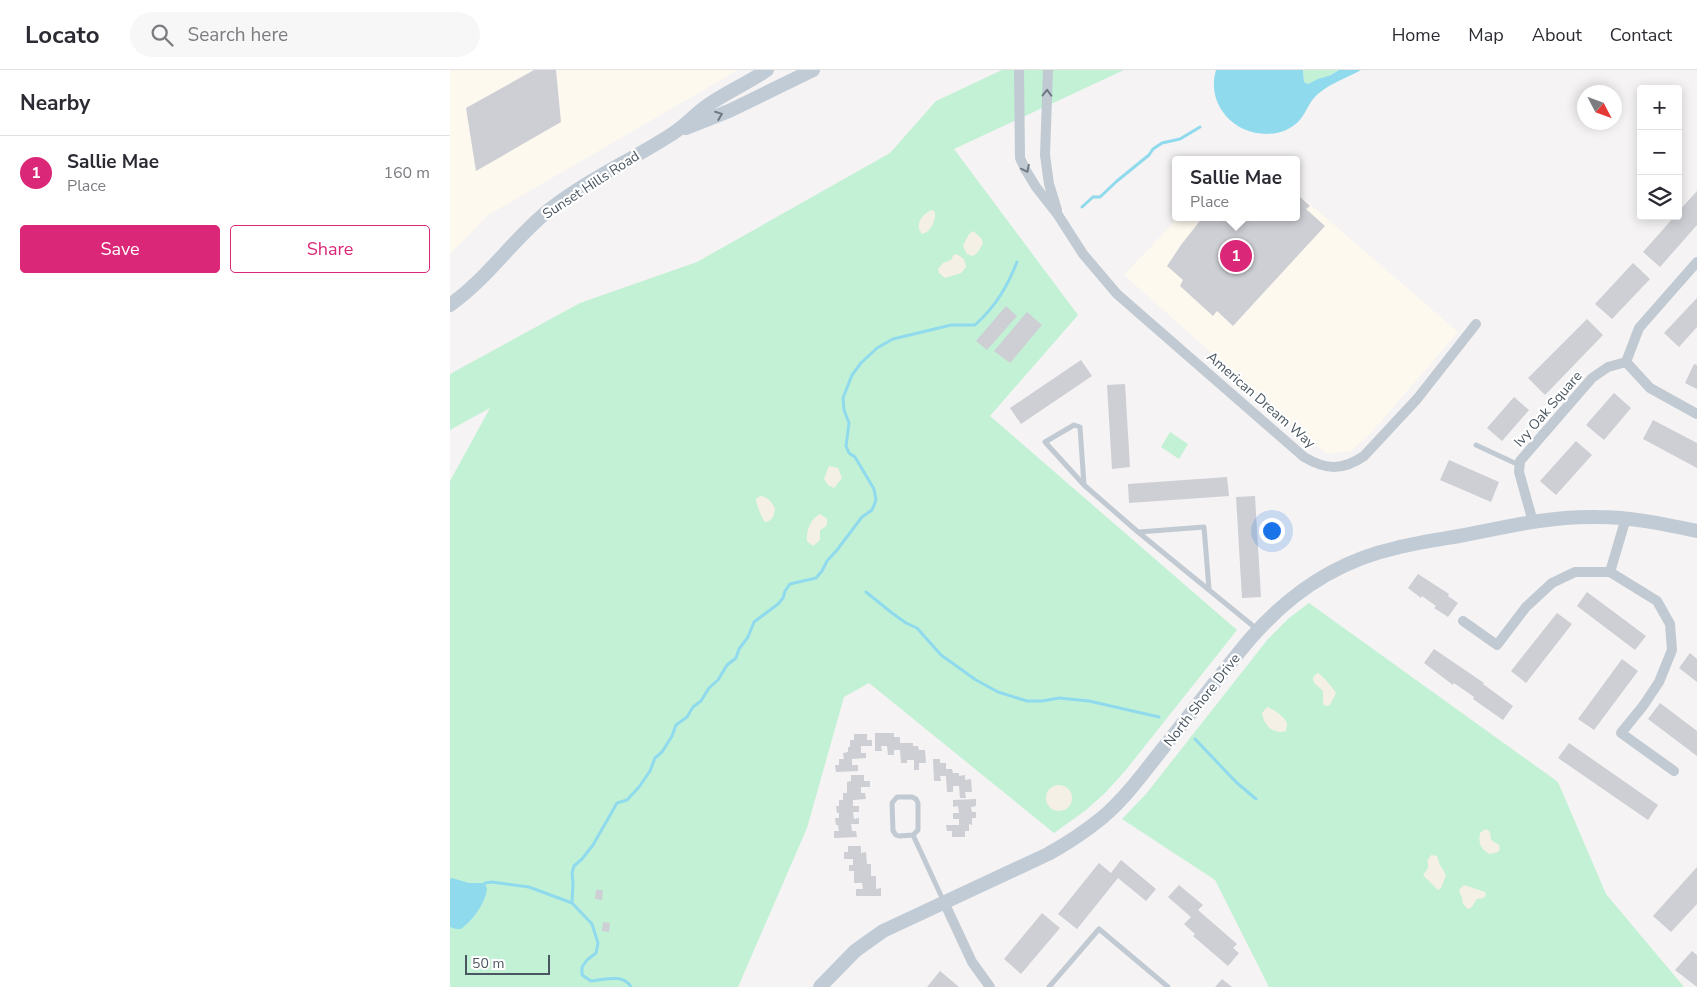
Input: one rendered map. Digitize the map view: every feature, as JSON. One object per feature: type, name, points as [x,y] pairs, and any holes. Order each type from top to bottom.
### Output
[{"type":"street","name":"Sunset Hills Road","points":[[450,305],[480,280],[524,231],[550,210],[597,178],[673,133],[707,106],[767,70]]},
{"type":"street","name":"Sunset Hills Road","points":[[673,133],[729,112],[813,70]]},
{"type":"street","points":[[1048,70],[1045,154],[1058,215]]},
{"type":"street","points":[[1019,75],[1020,158],[1036,187],[1058,215]]},
{"type":"street","name":"American Dream Way","points":[[1058,215],[1083,254],[1117,294],[1304,457],[1320,465],[1342,467],[1354,463],[1364,456],[1417,399],[1476,324]]},
{"type":"street","points":[[1697,262],[1639,328],[1626,362],[1650,388],[1697,414]]},
{"type":"street","name":"Ivy Oak Square","points":[[1533,522],[1519,472],[1520,461],[1592,378],[1608,367],[1626,362]]},
{"type":"street","name":"North Shore Drive","points":[[820,987],[844,960],[868,941],[901,922],[1063,846],[1104,816],[1119,802],[1259,630],[1285,603],[1314,582],[1360,558],[1396,548],[1533,522],[1596,517],[1649,521],[1697,532]]},
{"type":"street","points":[[1610,572],[1626,518]]},
{"type":"street","points":[[1463,621],[1496,645],[1526,607],[1552,583],[1575,572],[1610,572],[1656,601],[1670,624],[1672,650],[1659,682],[1643,706],[1621,733],[1674,771]]},
{"type":"street","points":[[944,902],[972,962],[990,987]]},
{"type":"lane","points":[[1084,485],[1080,427],[1074,425],[1045,442],[1084,485],[1138,532],[1259,630]]},
{"type":"lane","points":[[1476,445],[1520,466]]},
{"type":"lane","points":[[1138,532],[1204,527],[1209,589]]},
{"type":"lane","points":[[897,797],[916,798],[918,803],[918,830],[913,835],[899,836],[893,831],[892,804],[897,797]]},
{"type":"lane","points":[[913,835],[944,902]]},
{"type":"lane","points":[[1049,987],[1099,929],[1168,987]]},
{"type":"shaded area","points":[[450,70],[738,70],[488,215],[450,254]]},
{"type":"shaded area","points":[[1300,195],[1458,332],[1372,432],[1351,451],[1328,454],[1315,445],[1124,275],[1175,221],[1300,221]]},
{"type":"green space","points":[[1002,70],[1124,70],[954,149],[1078,315],[990,416],[1237,630],[1125,771],[1086,810],[1054,833],[869,683],[844,697],[807,828],[738,987],[450,987],[450,481],[490,408],[450,430],[450,374],[580,303],[697,262],[890,153],[936,101]]},
{"type":"green space","points":[[1303,70],[1339,70],[1308,84],[1304,82]]},
{"type":"green space","points":[[1170,432],[1188,444],[1179,459],[1161,447]]},
{"type":"green space","points":[[1309,603],[1558,782],[1606,894],[1684,987],[1269,987],[1215,880],[1122,819],[1146,794],[1268,639],[1289,618]]},
{"type":"sand","points":[[932,210],[935,212],[934,222],[928,231],[922,234],[919,227],[920,220]]},
{"type":"sand","points":[[973,231],[981,238],[983,243],[978,252],[973,256],[967,254],[963,246],[969,234]]},
{"type":"sand","points":[[954,254],[963,258],[966,267],[961,273],[945,278],[939,273],[938,269],[943,263],[951,260]]},
{"type":"sand","points":[[829,466],[838,468],[842,478],[834,488],[828,485],[824,479]]},
{"type":"sand","points":[[760,496],[769,500],[775,509],[769,521],[765,522],[759,511],[756,499]]},
{"type":"sand","points":[[820,514],[827,519],[827,523],[820,530],[820,540],[813,546],[807,541],[807,533],[811,522]]},
{"type":"sand","points":[[1318,673],[1336,693],[1330,705],[1326,706],[1323,704],[1323,691],[1313,680]]},
{"type":"sand","points":[[1267,707],[1285,720],[1287,723],[1286,731],[1277,732],[1267,725],[1262,713]]},
{"type":"sand","points":[[1059,785],[1068,789],[1072,798],[1068,807],[1059,811],[1050,807],[1046,798],[1050,789]]},
{"type":"sand","points":[[1486,829],[1490,832],[1491,840],[1499,845],[1500,849],[1498,852],[1490,854],[1481,846],[1479,840],[1480,833]]},
{"type":"sand","points":[[1431,855],[1437,856],[1446,875],[1441,888],[1438,890],[1423,875],[1428,868],[1427,861]]},
{"type":"sand","points":[[1464,885],[1485,892],[1486,895],[1484,898],[1477,899],[1471,908],[1468,909],[1463,904],[1459,890]]},
{"type":"water","points":[[1216,70],[1303,70],[1304,82],[1308,84],[1339,70],[1361,70],[1323,90],[1312,100],[1301,119],[1290,128],[1281,132],[1261,134],[1242,128],[1226,116],[1219,106],[1215,94]]},
{"type":"water","points":[[450,879],[469,883],[485,883],[487,889],[478,911],[461,929],[450,927]]},
{"type":"building","points":[[534,70],[556,70],[561,122],[476,171],[466,108]]},
{"type":"building","points":[[1697,191],[1697,225],[1660,267],[1643,252],[1671,220],[1682,220],[1682,208]]},
{"type":"building","points":[[1300,197],[1310,206],[1306,209],[1325,226],[1233,326],[1217,311],[1213,316],[1180,286],[1183,280],[1167,266],[1200,221],[1300,221]]},
{"type":"building","points":[[1633,263],[1650,279],[1612,319],[1595,304]]},
{"type":"building","points":[[1697,298],[1697,327],[1679,347],[1664,333]]},
{"type":"building","points":[[1006,306],[1017,316],[987,350],[976,341]]},
{"type":"building","points":[[1027,312],[1042,325],[1010,363],[994,351]]},
{"type":"building","points":[[1587,319],[1603,335],[1545,395],[1528,378]]},
{"type":"building","points":[[1081,360],[1092,376],[1021,424],[1010,408]]},
{"type":"building","points":[[1694,364],[1697,365],[1697,389],[1685,383]]},
{"type":"building","points":[[1125,384],[1130,467],[1112,469],[1107,385]]},
{"type":"building","points":[[1614,393],[1631,408],[1604,440],[1586,425]]},
{"type":"building","points":[[1514,397],[1529,410],[1502,441],[1487,428]]},
{"type":"building","points":[[1653,420],[1697,443],[1697,468],[1643,439]]},
{"type":"building","points":[[1576,441],[1592,455],[1556,495],[1540,481]]},
{"type":"building","points":[[1449,460],[1499,482],[1491,502],[1440,480]]},
{"type":"building","points":[[1227,477],[1229,496],[1129,503],[1128,484]]},
{"type":"building","points":[[1255,496],[1261,597],[1242,598],[1236,497]]},
{"type":"building","points":[[1418,574],[1449,594],[1448,596],[1458,603],[1448,617],[1434,608],[1436,606],[1408,588]]},
{"type":"building","points":[[1587,592],[1646,636],[1635,650],[1577,606]]},
{"type":"building","points":[[1557,613],[1572,624],[1526,683],[1511,671]]},
{"type":"building","points":[[1434,649],[1484,683],[1513,706],[1503,720],[1473,699],[1474,697],[1454,683],[1453,685],[1424,663]]},
{"type":"building","points":[[1690,653],[1697,659],[1697,682],[1679,668]]},
{"type":"building","points":[[1622,659],[1638,671],[1594,730],[1578,719]]},
{"type":"building","points":[[1660,703],[1697,731],[1697,756],[1648,719]]},
{"type":"building","points":[[875,733],[894,733],[894,737],[900,737],[900,743],[913,743],[913,746],[918,746],[919,750],[925,750],[926,763],[919,763],[919,770],[914,770],[914,760],[907,760],[907,763],[901,763],[900,750],[894,750],[894,755],[888,755],[887,746],[881,746],[882,751],[875,751]]},
{"type":"building","points":[[854,734],[867,734],[867,740],[872,740],[872,746],[861,746],[861,753],[866,753],[866,758],[852,759],[852,765],[858,765],[858,771],[836,772],[835,765],[839,765],[839,759],[844,759],[843,753],[848,752],[850,740],[854,740]]},
{"type":"building","points":[[1569,743],[1658,805],[1648,820],[1558,758]]},
{"type":"building","points":[[933,759],[940,759],[940,763],[946,763],[946,769],[952,769],[953,773],[959,773],[959,776],[965,775],[965,780],[971,779],[972,792],[965,792],[966,798],[960,798],[959,786],[953,786],[953,792],[947,792],[946,776],[940,776],[941,781],[934,781]]},
{"type":"building","points":[[851,775],[864,775],[864,781],[870,781],[870,787],[861,787],[861,793],[865,793],[866,799],[853,800],[853,806],[859,806],[859,812],[853,812],[854,819],[859,818],[859,824],[851,824],[852,831],[856,831],[857,837],[834,838],[834,831],[839,831],[835,818],[839,818],[836,806],[839,806],[839,800],[843,800],[843,793],[847,793],[847,782],[851,781]]},
{"type":"building","points":[[976,799],[976,806],[971,807],[972,812],[976,812],[976,818],[972,818],[972,825],[969,824],[969,831],[965,831],[965,837],[952,837],[952,831],[947,831],[946,825],[959,825],[959,819],[953,819],[953,813],[959,813],[958,806],[953,807],[953,800]]},
{"type":"building","points":[[848,846],[861,846],[861,853],[866,852],[867,864],[871,864],[871,876],[876,876],[876,889],[881,888],[881,896],[856,896],[856,889],[863,889],[862,883],[854,883],[854,871],[849,871],[849,865],[853,865],[853,859],[844,859],[844,852],[848,852]]},
{"type":"building","points":[[1121,860],[1156,889],[1146,901],[1118,878],[1077,929],[1058,914],[1099,863],[1111,873]]},
{"type":"building","points":[[1697,867],[1697,904],[1671,932],[1653,916]]},
{"type":"building","points":[[1179,885],[1203,905],[1198,910],[1237,944],[1233,948],[1239,953],[1228,966],[1193,936],[1195,934],[1184,924],[1191,917],[1168,897]]},
{"type":"building","points":[[596,890],[603,890],[602,900],[595,899]]},
{"type":"building","points":[[1042,913],[1060,928],[1021,974],[1004,959]]},
{"type":"building","points":[[603,922],[610,923],[609,932],[602,931]]},
{"type":"building","points":[[1692,951],[1697,955],[1697,987],[1675,970]]},
{"type":"building","points":[[940,971],[959,987],[927,987]]},
{"type":"building","points":[[1222,979],[1232,987],[1215,987]]},
{"type":"waterway","points":[[1082,207],[1093,197],[1100,197],[1149,155],[1153,149],[1162,143],[1180,139],[1200,127]]},
{"type":"waterway","points":[[572,903],[572,873],[574,866],[593,845],[617,803],[627,800],[639,787],[650,771],[655,758],[662,752],[672,736],[676,725],[687,717],[693,707],[701,701],[709,688],[718,680],[727,665],[736,658],[754,622],[778,604],[790,584],[816,578],[862,517],[872,510],[876,500],[874,489],[855,457],[849,453],[846,446],[849,423],[844,410],[843,398],[852,375],[861,363],[877,348],[893,339],[951,325],[975,325],[1000,296],[1017,262]]},
{"type":"waterway","points":[[866,592],[906,623],[917,628],[941,655],[976,680],[998,692],[1027,701],[1059,698],[1089,701],[1159,717]]},
{"type":"waterway","points":[[1195,739],[1236,782],[1256,799]]},
{"type":"waterway","points":[[485,883],[492,882],[529,887],[572,903],[592,924],[598,943],[596,953],[582,967],[582,975],[591,981],[623,980],[631,987]]},
{"type":"place","name":"Sallie Mae","points":[[1236,256]]}]
